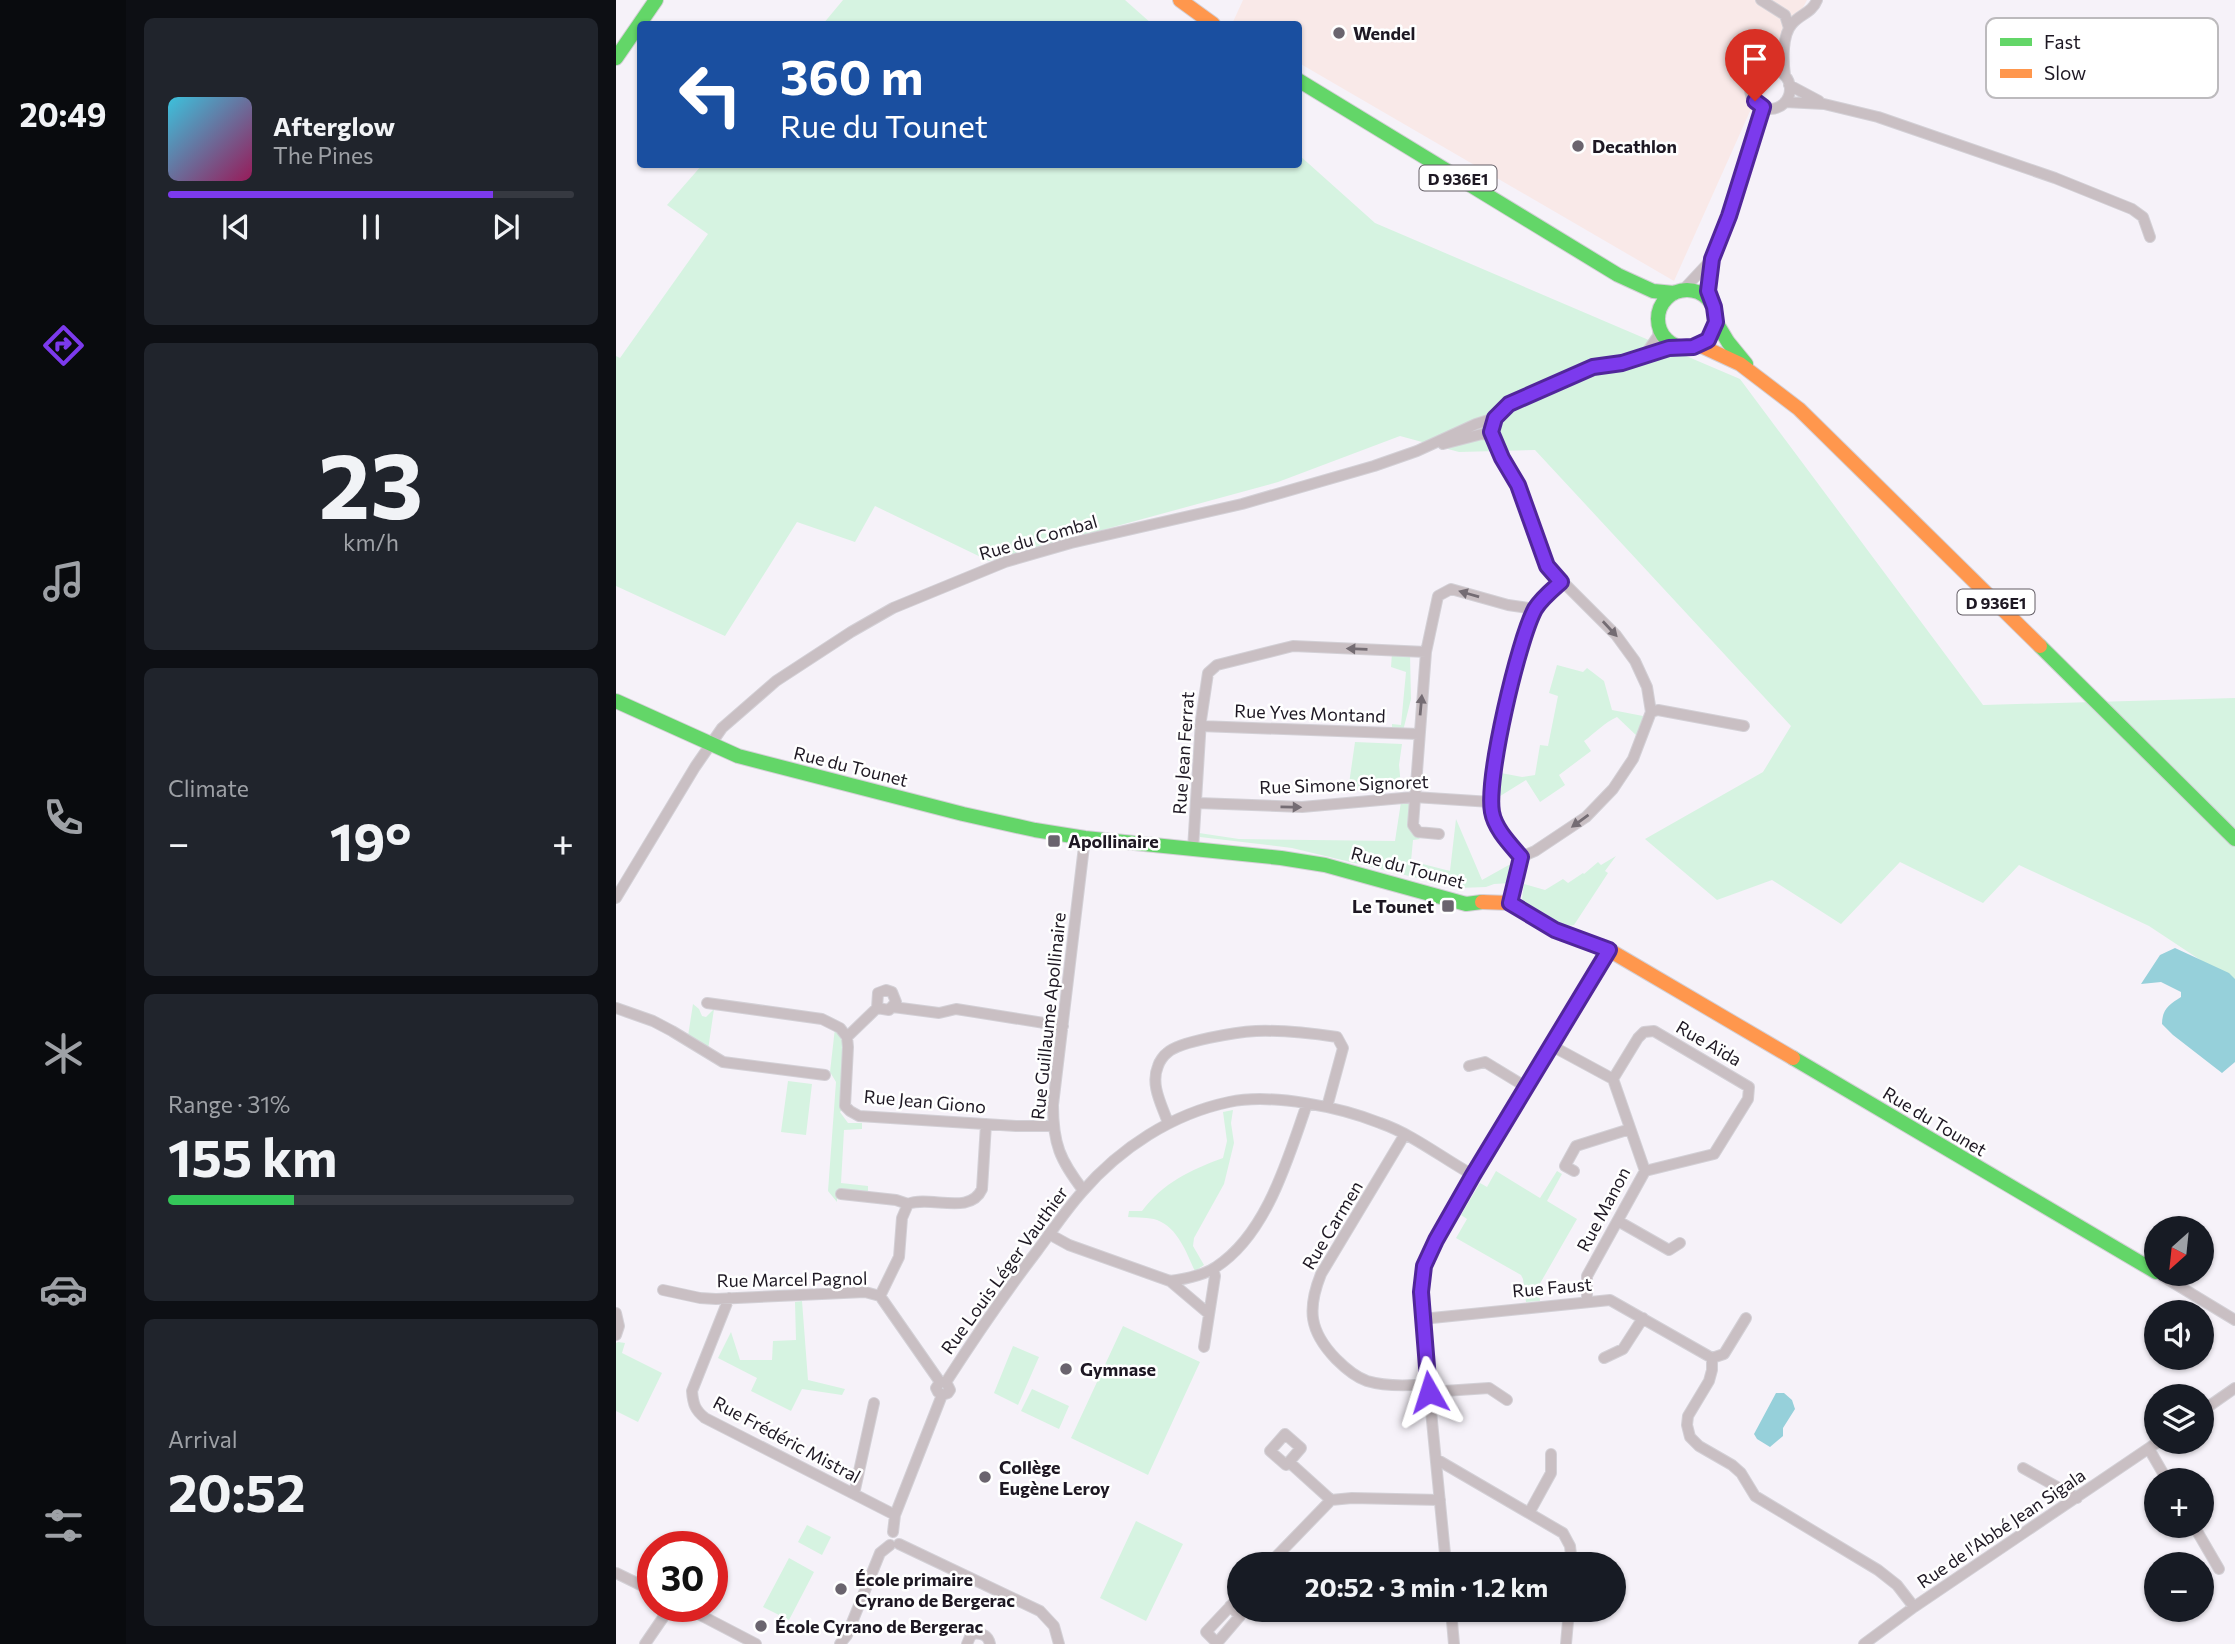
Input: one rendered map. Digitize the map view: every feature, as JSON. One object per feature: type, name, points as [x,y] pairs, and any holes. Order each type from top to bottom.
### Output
[{"type":"street","points":[[642,21],[656,0]]},
{"type":"street","points":[[1180,0],[1209,21]]},
{"type":"street","points":[[1761,0],[1786,15],[1789,28]]},
{"type":"street","points":[[1786,102],[1790,93],[1785,48],[1789,28],[1808,12],[1816,0]]},
{"type":"street","points":[[616,58],[637,28]]},
{"type":"street","points":[[1785,48],[1776,62],[1759,72],[1750,87],[1755,101],[1763,107],[1773,108],[1786,102],[1824,104],[1878,117],[1959,144],[2132,209],[2143,217],[2150,237]]},
{"type":"street","points":[[1767,69],[1777,70],[1787,80],[1824,104]]},
{"type":"street","name":"D 936E1","points":[[1302,82],[1618,275],[1653,291],[1679,291]]},
{"type":"street","points":[[1659,321],[1670,342],[1679,347],[1699,345],[1708,340],[1716,322],[1708,291],[1712,259],[1729,216],[1763,107]]},
{"type":"street","points":[[1645,355],[1658,336],[1663,303],[1712,259]]},
{"type":"street","name":"D 936E1","points":[[1618,275],[1655,310],[1659,321]]},
{"type":"street","points":[[1679,291],[1702,294],[1710,300]]},
{"type":"street","name":"D 936E1","points":[[1716,322],[1728,342],[1752,371]]},
{"type":"street","name":"D 936E1","points":[[1699,345],[1752,371],[1799,409],[2235,839]]},
{"type":"street","name":"Rue du Combal","points":[[616,898],[711,744],[733,718],[776,681],[893,608],[1005,562],[1072,543],[1242,504],[1374,466],[1495,418],[1509,404],[1577,373],[1679,347]]},
{"type":"street","points":[[1495,418],[1492,435],[1518,485],[1547,566],[1616,635],[1635,661],[1647,687],[1651,712],[1633,759],[1613,789],[1586,817],[1535,852],[1521,857]]},
{"type":"street","name":"Rue du Combal","points":[[1417,450],[1482,434],[1492,435]]},
{"type":"street","points":[[1521,857],[1503,835],[1492,814],[1493,770],[1513,676],[1535,609],[1561,582]]},
{"type":"street","points":[[1439,834],[1415,830],[1414,797],[1426,652],[1435,605],[1443,592],[1451,589],[1508,605],[1535,609]]},
{"type":"street","name":"Rue Jean Ferrat","points":[[1194,849],[1200,726],[1208,673],[1217,665],[1293,646],[1426,652]]},
{"type":"street","name":"Rue du Tounet","points":[[616,701],[738,755],[824,780],[1035,831],[1325,865],[1466,904],[1489,901],[1510,903],[1555,930],[1609,950],[2144,1265]]},
{"type":"street","points":[[1651,712],[1658,710],[1744,726]]},
{"type":"street","name":"Rue Yves Montand","points":[[1200,726],[1419,734]]},
{"type":"street","name":"Rue Simone Signoret","points":[[1198,803],[1303,807],[1414,797],[1492,802]]},
{"type":"street","name":"Rue Guillaume Apollinaire","points":[[1083,1190],[1065,1166],[1053,1126],[1053,1105],[1085,838]]},
{"type":"street","points":[[1510,903],[1521,857]]},
{"type":"street","points":[[1445,1552],[1422,1319],[1424,1266],[1473,1175],[1609,950]]},
{"type":"street","points":[[707,1003],[822,1019],[840,1028],[847,1037],[877,1008],[878,993],[886,990],[895,995],[896,1002],[893,1007],[888,1010],[877,1008]]},
{"type":"street","points":[[893,1007],[939,1013],[956,1009],[1063,1026]]},
{"type":"street","points":[[616,1009],[672,1031],[723,1062],[825,1075]]},
{"type":"street","points":[[1168,1124],[1155,1079],[1158,1066],[1166,1053],[1189,1043],[1254,1031],[1294,1031],[1337,1037],[1343,1048],[1328,1107]]},
{"type":"street","name":"Rue Aïda","points":[[1613,1079],[1638,1038],[1644,1032],[1654,1031],[1749,1087],[1748,1099],[1714,1154],[1645,1171]]},
{"type":"street","name":"Rue Jean Giono","points":[[847,1037],[844,1099],[850,1111],[869,1118],[1053,1126]]},
{"type":"street","points":[[1552,1046],[1613,1079]]},
{"type":"street","points":[[1469,1066],[1485,1062],[1526,1087]]},
{"type":"street","name":"Rue Manon","points":[[1587,1301],[1587,1276],[1645,1171],[1613,1079]]},
{"type":"street","name":"Rue Louis Léger Vauthier","points":[[895,1544],[888,1540],[893,1532],[895,1515],[942,1395],[948,1394],[950,1390],[943,1382],[1000,1300],[1083,1190],[1115,1160],[1168,1124],[1191,1113],[1231,1101],[1284,1100],[1328,1107],[1380,1123],[1405,1134],[1473,1175]]},
{"type":"street","points":[[1170,1281],[1213,1269],[1234,1253],[1282,1176],[1307,1104]]},
{"type":"street","points":[[841,1194],[896,1199],[908,1204],[921,1200],[970,1202],[978,1198],[982,1189],[986,1124]]},
{"type":"street","points":[[1574,1171],[1565,1166],[1576,1146],[1630,1129]]},
{"type":"street","name":"Rue Carmen","points":[[1405,1134],[1321,1274],[1312,1295],[1312,1314],[1317,1335],[1346,1370],[1365,1380],[1428,1388],[1489,1388],[1507,1399]]},
{"type":"street","name":"Rue Marcel Pagnol","points":[[880,1296],[899,1257],[903,1211],[908,1204]]},
{"type":"street","points":[[1618,1221],[1669,1250],[1680,1243]]},
{"type":"street","points":[[1049,1234],[1069,1245],[1170,1281],[1209,1314]]},
{"type":"street","points":[[1204,1347],[1215,1276],[1213,1269]]},
{"type":"street","name":"Rue du Tounet","points":[[2179,1286],[2235,1320]]},
{"type":"street","name":"Rue Marcel Pagnol","points":[[663,1290],[700,1298],[864,1292],[880,1296],[943,1382]]},
{"type":"street","name":"Rue Frédéric Mistral","points":[[729,1298],[692,1391],[696,1411],[895,1515]]},
{"type":"street","name":"Rue Faust","points":[[1422,1319],[1610,1300],[1712,1358]]},
{"type":"street","points":[[616,1313],[619,1326],[616,1335]]},
{"type":"street","points":[[1604,1358],[1623,1349],[1643,1318]]},
{"type":"street","points":[[1746,1318],[1724,1354],[1712,1358],[1709,1381],[1688,1416],[1690,1437],[1699,1446],[1741,1473],[1755,1496],[1878,1570],[1898,1585],[1913,1607]]},
{"type":"street","points":[[2214,1403],[2235,1388]]},
{"type":"street","points":[[854,1494],[874,1402]]},
{"type":"street","name":"Rue de l'Abbé Jean Sigala","points":[[1864,1644],[1913,1607],[2144,1452]]},
{"type":"street","points":[[1529,1513],[1551,1473],[1551,1454]]},
{"type":"street","points":[[1436,1459],[1563,1533],[1571,1552]]},
{"type":"street","points":[[1289,1462],[1331,1500]]},
{"type":"street","points":[[2022,1468],[2077,1498]]},
{"type":"street","points":[[1281,1552],[1331,1500],[1440,1500]]},
{"type":"street","points":[[2201,1538],[2219,1569]]},
{"type":"street","points":[[840,1644],[847,1634],[880,1553],[895,1544],[1040,1611],[1054,1626],[1059,1644]]},
{"type":"street","points":[[616,1573],[637,1583]]},
{"type":"street","points":[[645,1644],[660,1622]]},
{"type":"street","points":[[713,1622],[755,1644]]},
{"type":"street","points":[[1452,1622],[1454,1644]]},
{"type":"street","points":[[1566,1644],[1568,1622]]},
{"type":"street","points":[[967,1644],[974,1633],[983,1634],[990,1644]]},
{"type":"shaded area","points":[[1243,0],[1807,0],[1751,109],[1674,281],[1302,65],[1302,21],[1233,21]]},
{"type":"green space","points":[[843,0],[1125,0],[1149,21],[826,21]]},
{"type":"green space","points":[[1302,158],[1375,223],[1740,379],[1983,705],[2235,698],[2235,983],[2149,926],[2019,865],[1983,903],[1900,862],[1841,924],[1772,880],[1717,900],[1645,839],[1763,772],[1791,726],[1535,450],[1459,452],[1400,436],[1278,482],[989,561],[875,506],[855,542],[797,522],[725,636],[616,586],[616,356],[620,358],[708,234],[667,205],[699,168],[1302,168]]},
{"type":"green space","points":[[1392,653],[1410,654],[1411,699],[1403,731],[1400,728],[1392,728],[1392,724],[1401,725],[1406,672],[1391,667]]},
{"type":"green space","points":[[1557,665],[1583,672],[1587,668],[1604,681],[1612,710],[1643,716],[1638,737],[1617,717],[1584,741],[1591,751],[1559,775],[1565,785],[1540,802],[1526,780],[1497,798],[1501,773],[1522,777],[1535,775],[1540,745],[1548,746],[1558,696],[1549,693]]},
{"type":"green space","points":[[1355,742],[1402,744],[1399,765],[1401,786],[1348,791]]},
{"type":"green space","points":[[1401,802],[1410,802],[1409,828],[1420,839],[1413,840],[1411,861],[1450,871],[1456,819],[1482,880],[1516,861],[1511,883],[1459,888],[1292,848],[1200,837],[1199,833],[1239,839],[1395,841]]},
{"type":"green space","points":[[1616,856],[1574,925],[1565,926],[1567,929],[1527,909],[1522,899],[1524,884],[1545,890],[1563,879],[1568,883],[1598,862],[1601,865]]},
{"type":"green space","points":[[693,1004],[702,1016],[706,1017],[714,1009],[708,1050],[688,1036]]},
{"type":"green space","points":[[835,1028],[844,1044],[844,1107],[840,1112],[848,1123],[862,1123],[862,1129],[844,1130],[841,1183],[868,1186],[868,1192],[837,1189],[837,1202],[828,1191],[836,1082],[830,1072]]},
{"type":"green space","points":[[788,1081],[812,1084],[806,1135],[781,1132]]},
{"type":"green space","points":[[1233,1110],[1231,1123],[1234,1143],[1224,1184],[1194,1238],[1193,1246],[1204,1265],[1195,1271],[1181,1241],[1171,1229],[1154,1219],[1128,1217],[1129,1211],[1142,1211],[1178,1178],[1223,1158],[1227,1141],[1223,1112]]},
{"type":"green space","points":[[1496,1171],[1540,1198],[1557,1171],[1562,1174],[1547,1201],[1577,1219],[1538,1287],[1540,1301],[1526,1302],[1521,1275],[1456,1238],[1467,1219],[1461,1215],[1480,1183],[1487,1187]]},
{"type":"green space","points":[[802,1301],[808,1380],[845,1389],[842,1395],[802,1389],[791,1411],[751,1391],[757,1378],[718,1358],[731,1332],[740,1360],[772,1360],[773,1341],[796,1340],[795,1302]]},
{"type":"green space","points":[[1123,1326],[1200,1362],[1148,1475],[1071,1438]]},
{"type":"green space","points":[[618,1342],[625,1343],[622,1353],[662,1373],[638,1422],[616,1411]]},
{"type":"green space","points":[[1013,1346],[1039,1357],[1018,1405],[994,1393]]},
{"type":"green space","points":[[1032,1389],[1069,1406],[1059,1429],[1021,1411]]},
{"type":"green space","points":[[1136,1521],[1183,1544],[1146,1621],[1100,1598]]},
{"type":"green space","points":[[807,1525],[831,1537],[822,1555],[798,1542]]},
{"type":"green space","points":[[789,1558],[814,1572],[789,1620],[763,1607]]},
{"type":"water","points":[[2175,948],[2229,973],[2235,979],[2235,1062],[2222,1073],[2162,1024],[2165,1011],[2181,997],[2181,992],[2161,982],[2141,984],[2160,955]]},
{"type":"water","points":[[1776,1393],[1784,1393],[1792,1400],[1795,1409],[1783,1428],[1783,1436],[1770,1447],[1754,1434]]},
{"type":"traffic: fast","points":[[642,21],[656,0]]},
{"type":"traffic: fast","points":[[616,58],[637,28]]},
{"type":"traffic: fast","points":[[1302,82],[1618,275],[1653,291],[1674,293]]},
{"type":"traffic: fast","points":[[1687,290],[1698,292],[1711,303],[1716,319],[1714,330],[1703,343],[1687,348],[1676,346],[1663,335],[1658,319],[1660,308],[1671,295],[1687,290]]},
{"type":"traffic: fast","points":[[1716,322],[1746,364]]},
{"type":"traffic: fast","points":[[2040,646],[2235,839]]},
{"type":"traffic: fast","points":[[616,701],[738,756],[963,814],[1085,838],[1325,865],[1466,904],[1482,902]]},
{"type":"traffic: fast","points":[[1793,1058],[2144,1265]]},
{"type":"traffic: slow","points":[[1180,0],[1209,21]]},
{"type":"traffic: slow","points":[[1699,345],[1740,364],[1799,409],[2040,646]]},
{"type":"traffic: slow","points":[[1482,902],[1510,903],[1555,930],[1609,950],[1793,1058]]},
{"type":"place","name":"Wendel","points":[[1339,33]]},
{"type":"place","name":"Decathlon","points":[[1578,146]]},
{"type":"place","name":"Apollinaire","points":[[1054,841]]},
{"type":"place","name":"Le Tounet","points":[[1448,906]]},
{"type":"place","name":"Gymnase","points":[[1066,1369]]},
{"type":"place","name":"Collège Eugène Leroy","points":[[985,1477]]},
{"type":"place","name":"École primaire Cyrano de Bergerac","points":[[841,1589]]},
{"type":"place","name":"École Cyrano de Bergerac","points":[[761,1626]]},
{"type":"route","points":[[1429,1392],[1422,1319],[1424,1266],[1473,1175],[1609,950],[1555,930],[1510,903],[1521,857],[1503,835],[1492,814],[1493,770],[1513,676],[1527,631],[1535,609],[1561,582],[1547,566],[1518,485],[1493,439],[1492,424],[1509,404],[1577,373],[1593,367],[1634,360],[1669,348],[1693,347],[1708,340],[1716,322],[1708,291],[1712,259],[1729,216],[1763,107],[1755,101]]}]
